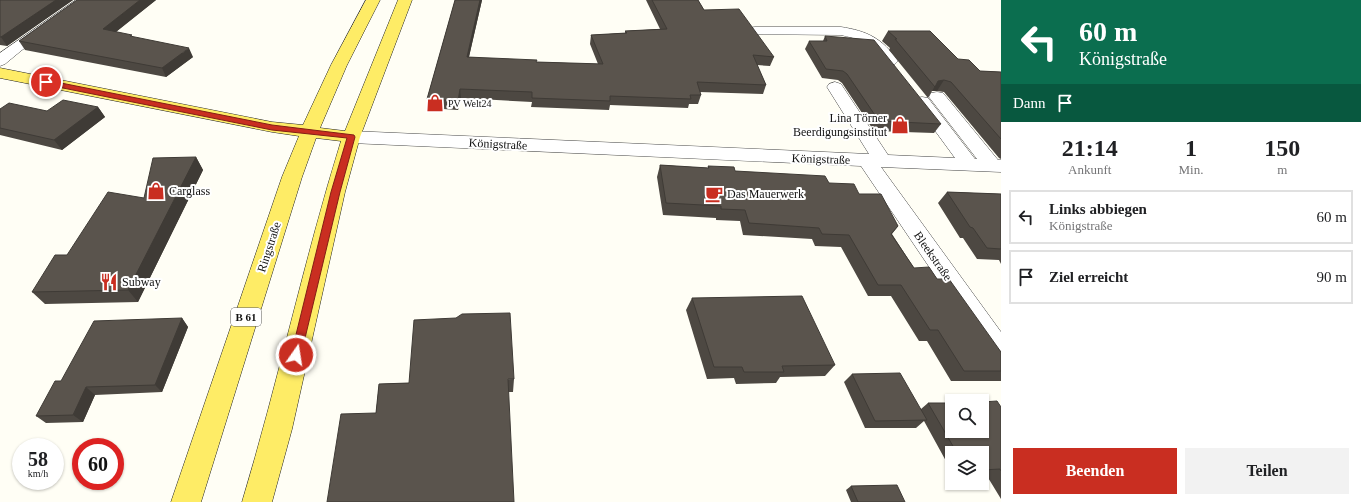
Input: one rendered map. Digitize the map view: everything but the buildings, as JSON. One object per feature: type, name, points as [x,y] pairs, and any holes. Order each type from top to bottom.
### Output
[{"type":"main road","name":"Ringstraße","points":[[186,502],[308,132],[373,0]]},
{"type":"main road","points":[[258,502],[278,429],[335,192],[352,137],[405,0]]},
{"type":"main road","name":"Königstraße","points":[[0,73],[272,127],[352,137]]},
{"type":"street","points":[[0,61],[85,0]]},
{"type":"street","points":[[755,31],[841,31],[853,33],[872,40],[898,72]]},
{"type":"street","name":"Bleekstraße","points":[[835,87],[874,161],[1001,352]]},
{"type":"street","points":[[912,90],[970,165]]},
{"type":"street","points":[[937,97],[997,166]]},
{"type":"street","name":"Königstraße","points":[[352,137],[614,150],[997,166]]},
{"type":"place","name":"PV Welt24","points":[[435,103]]},
{"type":"place","name":"Lina Törner Beerdigungsinstitut","points":[[900,125]]},
{"type":"place","name":"Carglass","points":[[156,191]]},
{"type":"place","name":"Das Mauerwerk","points":[[714,194]]},
{"type":"place","name":"Subway","points":[[109,282]]},
{"type":"route","points":[[46,82],[272,127],[352,137],[335,192],[296,355]]}]
